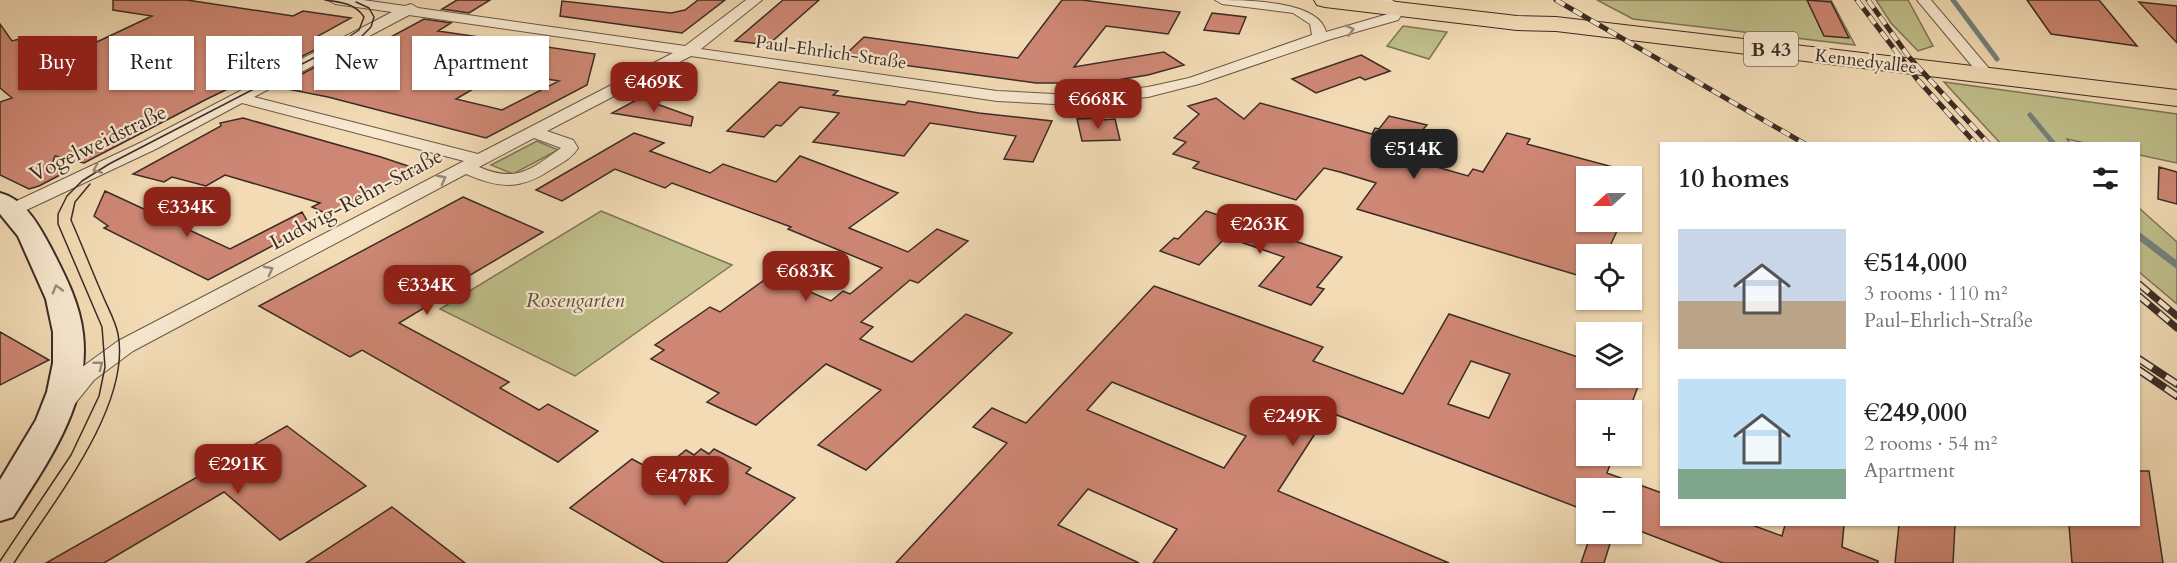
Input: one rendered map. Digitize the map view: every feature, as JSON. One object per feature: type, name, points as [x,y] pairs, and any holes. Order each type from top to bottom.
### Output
[{"type":"main road","name":"Kennedyallee","points":[[1325,0],[1390,3],[1517,23],[1556,24],[2177,98]]},
{"type":"main road","points":[[0,508],[37,452],[60,408],[71,361],[69,333],[54,280],[24,221],[6,206]]},
{"type":"street","name":"Paul-Ehrlich-Straße","points":[[335,0],[997,96],[1072,100],[1122,96],[1172,87],[1315,40],[1389,19],[1390,3]]},
{"type":"street","name":"Vogelweidstraße","points":[[6,206],[150,145],[427,0]]},
{"type":"street","name":"Ludwig-Rehn-Straße","points":[[60,408],[87,374],[106,359],[178,321],[199,306],[689,51],[754,0]]},
{"type":"street","points":[[1222,0],[1296,9],[1314,20],[1319,32],[1315,40]]},
{"type":"street","points":[[1924,0],[1987,75]]},
{"type":"street","points":[[240,98],[472,163],[503,181],[511,181],[540,168],[570,148],[567,144],[533,132]]},
{"type":"green space","points":[[1597,0],[1831,0],[1855,45],[1633,19]]},
{"type":"green space","points":[[1876,0],[1908,0],[1933,46],[1918,51],[1891,23]]},
{"type":"green space","points":[[1403,26],[1447,32],[1429,59],[1387,46]]},
{"type":"green space","points":[[1944,82],[2177,114],[2177,163],[2140,155],[2140,142],[2080,142],[2067,139],[2069,142],[1999,142]]},
{"type":"green space","points":[[537,141],[558,150],[513,174],[491,165]]},
{"type":"green space","points":[[2140,209],[2177,242],[2177,304],[2140,273]]},
{"type":"green space","name":"Rosengarten","points":[[601,211],[732,265],[575,376],[440,309]]},
{"type":"building","points":[[113,0],[187,0],[293,16],[303,11],[351,18],[314,36],[314,50],[302,56],[302,36],[206,36],[206,90],[226,90],[84,163],[55,156],[51,167],[64,173],[39,186],[29,189],[0,175],[0,102],[12,98],[0,88],[0,24],[12,41],[18,39],[18,90],[97,90],[97,42],[109,36],[109,90],[194,90],[194,36],[110,36],[152,16],[113,10]]},
{"type":"building","points":[[457,0],[490,0],[469,13],[442,9]]},
{"type":"building","points":[[698,0],[725,0],[682,33],[560,16],[562,1],[671,13],[685,10]]},
{"type":"building","points":[[783,0],[819,0],[768,45],[735,41]]},
{"type":"building","points":[[1062,0],[1082,0],[1180,12],[1168,34],[1106,26],[1074,67],[1164,52],[1184,65],[1148,75],[1098,83],[1036,83],[843,57],[864,37],[1018,58]]},
{"type":"building","points":[[1807,0],[1831,2],[1849,38],[1824,36]]},
{"type":"building","points":[[2027,0],[2099,0],[2137,46],[2051,34]]},
{"type":"building","points":[[2139,2],[2177,6],[2177,43]]},
{"type":"building","points":[[1212,13],[1246,17],[1239,34],[1204,30]]},
{"type":"building","points":[[424,19],[451,23],[438,31],[472,36],[412,36],[412,90],[471,90],[456,99],[502,110],[541,90],[549,90],[549,86],[559,81],[549,79],[549,47],[595,54],[587,85],[486,138],[292,90],[302,90],[302,74],[314,68],[314,90],[400,90],[400,36],[393,36]]},
{"type":"building","points":[[1361,55],[1390,71],[1365,80],[1360,77],[1316,93],[1292,79]]},
{"type":"building","points":[[779,82],[838,91],[833,95],[905,105],[908,101],[979,113],[1052,121],[1033,162],[1004,159],[1016,136],[930,123],[904,156],[813,142],[839,113],[800,107],[781,126],[776,125],[764,137],[727,131]]},
{"type":"building","points":[[640,98],[693,117],[691,126],[612,113]]},
{"type":"building","points":[[1216,98],[1244,119],[1260,103],[1372,134],[1375,128],[1379,129],[1389,116],[1427,125],[1399,156],[1468,176],[1473,169],[1483,172],[1507,133],[1530,139],[1527,144],[1609,166],[1576,166],[1576,232],[1616,232],[1611,244],[1576,244],[1576,275],[1357,209],[1376,183],[1340,172],[1324,168],[1296,200],[1193,168],[1199,162],[1173,154],[1186,142],[1174,138],[1199,114],[1188,106]]},
{"type":"building","points":[[243,118],[420,170],[331,216],[312,207],[320,203],[225,175],[206,186],[172,177],[164,182],[133,174],[221,126],[220,123]]},
{"type":"building","points":[[1102,118],[1102,120],[1115,119],[1120,140],[1082,141],[1077,119]]},
{"type":"building","points":[[634,133],[664,143],[650,151],[710,173],[723,164],[776,182],[800,156],[898,193],[849,228],[908,252],[937,229],[968,241],[918,283],[910,280],[861,322],[873,327],[860,339],[912,362],[966,314],[1012,333],[866,470],[818,445],[881,390],[826,364],[756,425],[707,402],[719,393],[651,359],[664,350],[655,345],[710,307],[720,312],[771,275],[831,301],[843,291],[850,294],[882,268],[788,229],[791,227],[672,183],[665,188],[615,169],[562,201],[536,190]]},
{"type":"building","points":[[2159,167],[2177,172],[2177,204],[2158,199]]},
{"type":"building","points":[[105,191],[230,249],[302,212],[310,226],[208,280],[104,228],[108,226],[94,216]]},
{"type":"building","points":[[463,197],[543,232],[438,294],[444,296],[399,323],[509,382],[500,388],[539,410],[548,404],[598,431],[558,462],[362,350],[350,357],[259,306]]},
{"type":"building","points":[[1206,211],[1342,257],[1317,287],[1324,289],[1311,305],[1259,286],[1284,257],[1226,237],[1199,265],[1160,251],[1174,238],[1178,239]]},
{"type":"building","points":[[1154,286],[1323,347],[1313,361],[1403,394],[1449,314],[1576,356],[1576,388],[1637,388],[1633,400],[1576,400],[1576,466],[1609,466],[1607,473],[1621,478],[1576,478],[1576,507],[1329,412],[1278,491],[1449,563],[1153,563],[1177,529],[1088,489],[1058,525],[1139,563],[896,563],[1007,443],[973,427],[992,408],[1026,423]],"holes":[[[1471,361],[1510,374],[1489,418],[1448,404]],[[1112,382],[1246,436],[1224,468],[1087,410]]]},
{"type":"building","points":[[0,332],[49,360],[0,385]]},
{"type":"building","points":[[287,426],[366,486],[280,540],[224,492],[104,563],[46,563]]},
{"type":"building","points":[[701,449],[709,454],[714,449],[751,468],[746,473],[795,498],[726,563],[664,563],[570,508],[632,459],[658,473],[686,450],[694,455]]},
{"type":"building","points":[[2140,471],[2149,471],[2163,563],[2072,563],[2069,526],[2140,526]]},
{"type":"building","points":[[1642,486],[1660,492],[1660,526],[1755,526],[1782,536],[1785,526],[1844,526],[1842,547],[1878,561],[1878,563],[1723,563],[1642,532]]},
{"type":"building","points":[[392,507],[465,563],[306,563]]},
{"type":"building","points":[[1899,526],[1955,526],[1953,563],[1895,563]]},
{"type":"building","points":[[1588,544],[1610,544],[1604,563],[1581,563]]},
{"type":"waterway","points":[[1953,0],[1997,59]]},
{"type":"waterway","points":[[2030,115],[2052,142]]},
{"type":"waterway","points":[[2140,237],[2177,265]]},
{"type":"tram line","points":[[0,561],[71,455],[99,396],[105,367],[102,327],[58,224],[58,214],[67,196],[82,181],[109,164],[331,49],[359,30],[364,17],[360,12],[347,4],[325,0]]},
{"type":"tram line","points":[[356,2],[369,8],[374,17],[371,27],[362,36]]},
{"type":"tram line","points":[[14,563],[85,454],[101,423],[113,392],[119,362],[116,325],[71,220],[75,202],[90,184]]},
{"type":"railway","points":[[1556,0],[1802,142]]},
{"type":"railway","points":[[1857,0],[1917,79],[1974,142]]},
{"type":"railway","points":[[1868,0],[1909,57],[1987,142]]},
{"type":"railway","points":[[2140,285],[2177,316]]},
{"type":"railway","points":[[2140,297],[2177,328]]},
{"type":"railway","points":[[2140,360],[2177,384]]},
{"type":"railway","points":[[2140,371],[2177,396]]}]
